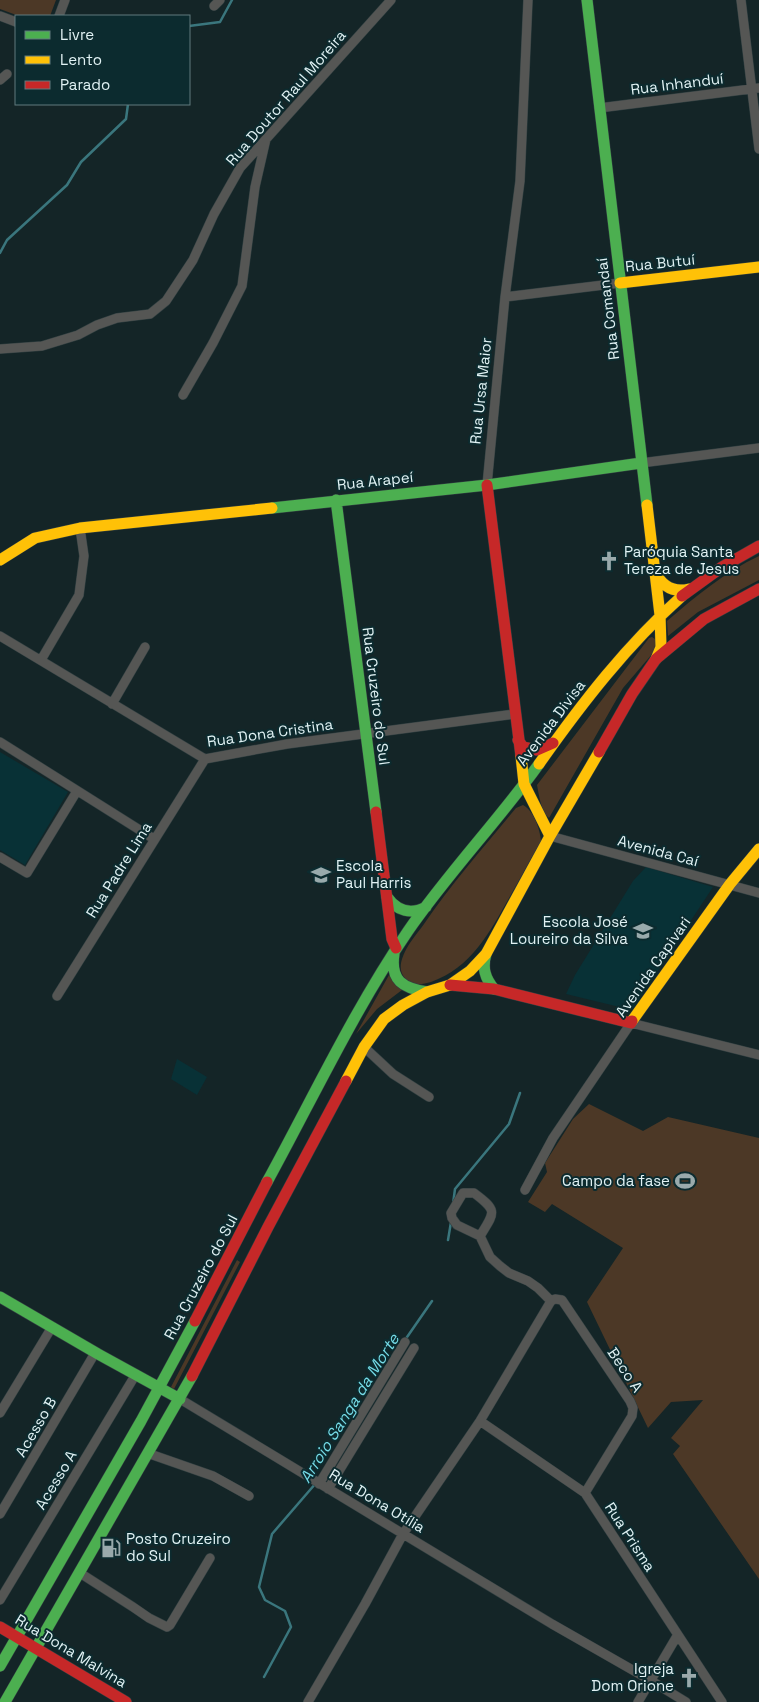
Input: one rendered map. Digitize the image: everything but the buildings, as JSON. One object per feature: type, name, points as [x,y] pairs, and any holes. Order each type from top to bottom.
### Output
[{"type":"street","points":[[59,15],[65,0]]},
{"type":"street","name":"Rua Doutor Raul Moreira","points":[[0,349],[42,346],[78,335],[97,325],[117,318],[150,314],[156,310],[166,301],[193,260],[214,214],[240,168],[266,136],[282,121],[391,0]]},
{"type":"street","name":"Rua Ursa Maior","points":[[528,0],[520,181],[505,297],[486,485],[524,784],[550,836]]},
{"type":"street","name":"Rua Comandaí","points":[[587,0],[598,108],[660,615],[661,647],[656,659]]},
{"type":"street","points":[[741,0],[755,89],[759,149]]},
{"type":"street","points":[[0,16],[15,22]]},
{"type":"street","name":"Rua Inhanduí","points":[[598,108],[755,89]]},
{"type":"street","points":[[183,395],[213,343],[242,286],[255,187],[266,136]]},
{"type":"street","name":"Rua Butuí","points":[[505,297],[759,268]]},
{"type":"street","name":"Rua Arapeí","points":[[0,560],[35,538],[80,528],[486,485],[759,448]]},
{"type":"street","name":"Rua Cruzeiro do Sul","points":[[0,1666],[160,1387],[354,1020],[396,948],[392,939],[385,894],[336,500]]},
{"type":"street","points":[[41,660],[79,595],[84,556],[80,528]]},
{"type":"street","name":"Avenida Divisa","points":[[396,948],[524,784],[615,663],[660,615],[690,589],[743,553],[759,546]]},
{"type":"street","points":[[654,570],[664,585],[672,590],[690,589]]},
{"type":"street","points":[[494,989],[487,982],[482,968],[486,954],[550,836],[632,694],[656,659],[704,619],[759,589]]},
{"type":"street","name":"Rua Dona Cristina","points":[[0,636],[205,759],[287,744],[515,714]]},
{"type":"street","points":[[112,704],[145,648]]},
{"type":"street","points":[[518,740],[523,747],[537,750],[553,743]]},
{"type":"street","points":[[0,742],[154,839]]},
{"type":"street","name":"Rua Padre Lima","points":[[57,996],[205,759]]},
{"type":"street","points":[[0,857],[27,873],[78,790]]},
{"type":"street","name":"Avenida Caí","points":[[550,836],[759,892]]},
{"type":"street","name":"Avenida Capivari","points":[[525,1190],[553,1138],[631,1023],[730,884],[759,849]]},
{"type":"street","points":[[385,894],[395,908],[403,911],[421,910],[427,906]]},
{"type":"street","points":[[396,948],[392,965],[394,974],[406,988],[427,992]]},
{"type":"street","points":[[5,1702],[150,1454],[364,1047],[384,1019],[402,1005],[427,992],[450,985],[470,971],[486,954]]},
{"type":"street","points":[[450,985],[494,989],[759,1055]]},
{"type":"street","points":[[364,1047],[394,1074],[429,1097]]},
{"type":"street","points":[[308,1702],[403,1534],[480,1421],[550,1301],[538,1288],[528,1281],[509,1273],[490,1257],[480,1236],[457,1225],[451,1213],[463,1193],[474,1193],[488,1204],[492,1210],[492,1217],[480,1236]]},
{"type":"street","name":"Rua Dona Otília","points":[[0,1297],[95,1353],[160,1387],[552,1624],[686,1702]]},
{"type":"street","name":"Beco A","points":[[550,1301],[555,1299],[562,1300],[633,1408],[629,1422],[585,1492]]},
{"type":"street","points":[[0,1414],[52,1327]]},
{"type":"street","points":[[319,1484],[406,1342]]},
{"type":"street","points":[[328,1489],[414,1348]]},
{"type":"street","name":"Acesso B","points":[[0,1514],[95,1353]]},
{"type":"street","name":"Acesso A","points":[[0,1600],[136,1374]]},
{"type":"street","name":"Rua Prisma","points":[[480,1421],[585,1492],[677,1636],[722,1702]]},
{"type":"street","points":[[150,1454],[213,1476],[249,1496]]},
{"type":"street","points":[[80,1573],[149,1618],[167,1627],[210,1558]]},
{"type":"street","name":"Rua Dona Malvina","points":[[0,1627],[126,1702]]},
{"type":"street","points":[[638,1702],[677,1636]]},
{"type":"shaded area","points":[[0,0],[56,0],[50,15],[16,15],[0,9]]},
{"type":"shaded area","points":[[759,556],[759,580],[698,612],[668,636],[667,621],[723,577]]},
{"type":"shaded area","points":[[649,638],[655,639],[653,653],[623,688],[549,818],[542,808],[537,785]]},
{"type":"shaded area","points":[[0,752],[68,792],[25,865],[0,850]]},
{"type":"shaded area","points":[[523,805],[530,811],[536,821],[541,841],[487,936],[468,958],[445,976],[420,984],[410,982],[404,977],[401,968],[402,959],[409,945],[469,865],[516,808]]},
{"type":"shaded area","name":"Escola José Loureiro da Silva","points":[[646,867],[713,887],[632,1010],[566,994],[575,975],[633,881]]},
{"type":"shaded area","points":[[389,975],[402,990],[377,1009],[356,1034]]},
{"type":"shaded area","points":[[177,1059],[207,1077],[197,1095],[171,1079]]},
{"type":"shaded area","points":[[589,1104],[643,1131],[668,1117],[759,1138],[759,1579],[673,1454],[680,1446],[671,1438],[703,1400],[671,1402],[648,1428],[587,1302],[623,1248],[552,1204],[545,1212],[528,1202],[547,1172],[545,1163],[573,1119]]},
{"type":"shaded area","points":[[237,1260],[240,1262],[174,1389],[171,1387]]},
{"type":"waterway","points":[[190,26],[220,22],[232,0]]},
{"type":"waterway","points":[[0,253],[7,240],[67,185],[81,162],[126,119],[128,105]]},
{"type":"waterway","name":"Arroio Sanga da Morte","points":[[453,1204],[455,1189],[509,1124],[520,1093]]},
{"type":"waterway","name":"Arroio Sanga da Morte","points":[[448,1240],[451,1222]]},
{"type":"waterway","name":"Arroio Sanga da Morte","points":[[405,1340],[432,1301]]},
{"type":"waterway","name":"Arroio Sanga da Morte","points":[[264,1677],[291,1627],[285,1611],[265,1600],[259,1587],[272,1534],[316,1483]]},
{"type":"traffic: fast","points":[[587,0],[647,505]]},
{"type":"traffic: fast","points":[[272,508],[487,485],[641,463]]},
{"type":"traffic: fast","points":[[336,500],[376,812]]},
{"type":"traffic: fast","points":[[267,1182],[352,1023],[388,961],[423,910],[539,764]]},
{"type":"traffic: fast","points":[[387,897],[395,906],[405,910],[415,911],[426,907]]},
{"type":"traffic: fast","points":[[394,954],[394,971],[400,982],[411,988],[427,992]]},
{"type":"traffic: fast","points":[[486,954],[485,973],[494,989]]},
{"type":"traffic: fast","points":[[0,1297],[180,1399]]},
{"type":"traffic: fast","points":[[0,1666],[141,1421],[195,1321]]},
{"type":"traffic: fast","points":[[5,1702],[192,1376]]},
{"type":"traffic: slow","points":[[620,283],[759,267]]},
{"type":"traffic: slow","points":[[647,505],[660,615],[661,647],[656,659]]},
{"type":"traffic: slow","points":[[0,560],[35,538],[80,528],[272,508]]},
{"type":"traffic: slow","points":[[655,572],[665,585],[678,590],[689,589]]},
{"type":"traffic: slow","points":[[539,764],[606,676],[642,634],[682,596]]},
{"type":"traffic: slow","points":[[346,1081],[364,1047],[384,1019],[403,1005],[427,992],[450,985],[470,971],[486,954],[550,836],[599,752]]},
{"type":"traffic: slow","points":[[521,756],[524,784],[550,836]]},
{"type":"traffic: slow","points":[[632,1021],[730,884],[759,849]]},
{"type":"traffic: jam","points":[[487,485],[521,756]]},
{"type":"traffic: jam","points":[[682,596],[722,567],[759,546]]},
{"type":"traffic: jam","points":[[599,752],[632,694],[656,659],[704,619],[759,589]]},
{"type":"traffic: jam","points":[[518,740],[523,747],[537,750],[553,743]]},
{"type":"traffic: jam","points":[[376,812],[392,939],[396,948]]},
{"type":"traffic: jam","points":[[450,985],[494,989],[631,1023],[632,1021]]},
{"type":"traffic: jam","points":[[192,1376],[268,1227],[346,1081]]},
{"type":"traffic: jam","points":[[195,1321],[267,1182]]},
{"type":"traffic: jam","points":[[0,1627],[126,1702]]},
{"type":"place","name":"Paróquia Santa Tereza de Jesus","points":[[609,561]]},
{"type":"place","name":"Escola Paul Harris","points":[[321,875]]},
{"type":"place","name":"Escola José Loureiro da Silva","points":[[643,931]]},
{"type":"place","name":"Campo da fase","points":[[685,1181]]},
{"type":"place","name":"Posto Cruzeiro do Sul","points":[[111,1548]]},
{"type":"place","name":"Igreja Dom Orione","points":[[689,1678]]}]
